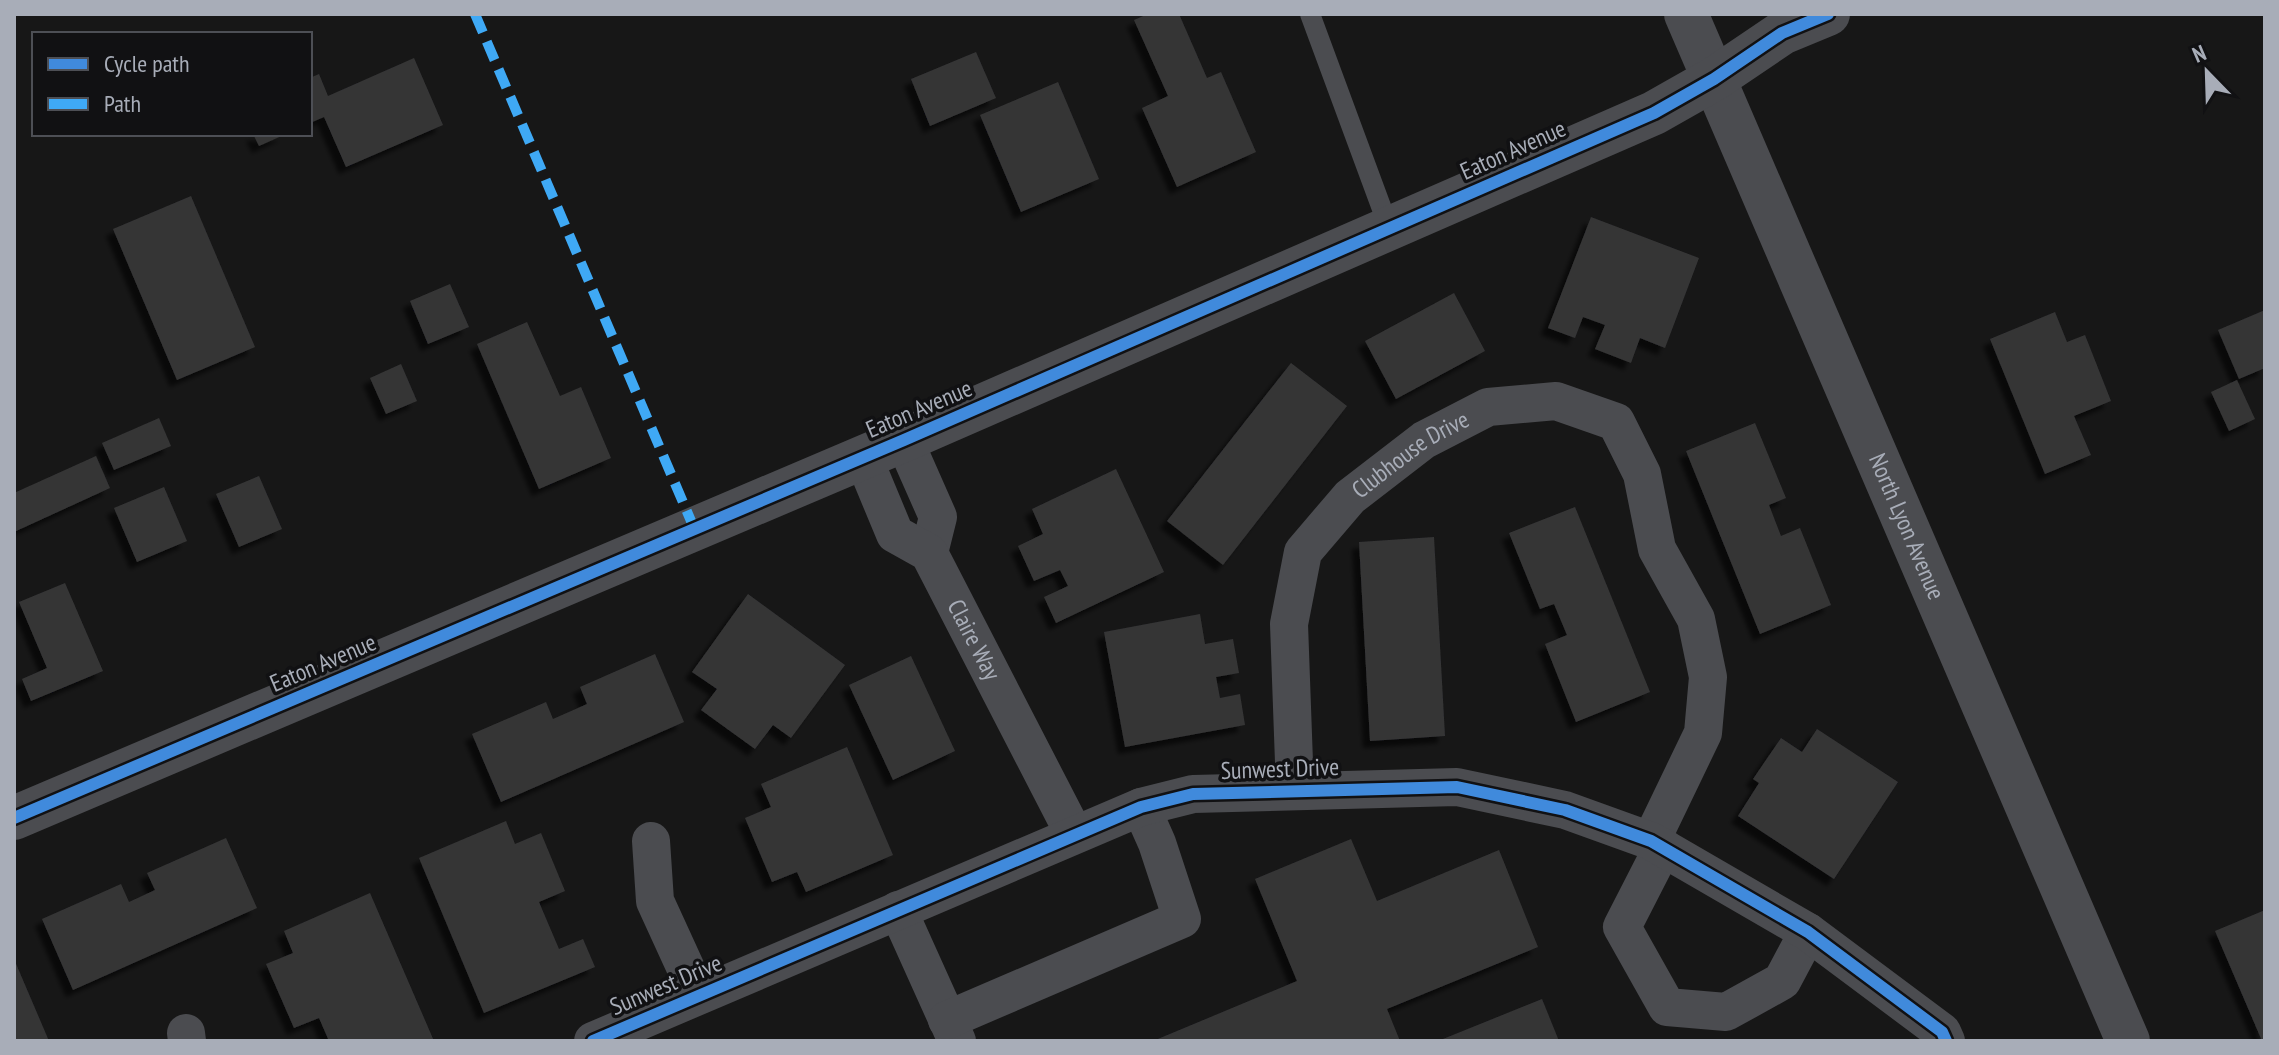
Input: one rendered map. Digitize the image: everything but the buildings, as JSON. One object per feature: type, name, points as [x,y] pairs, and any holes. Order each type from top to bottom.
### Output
[{"type":"street","name":"North Lyon Avenue","points":[[1686,14],[2128,1041]]},
{"type":"street","name":"Eaton Avenue","points":[[14,818],[904,440],[1654,113],[1714,79],[1782,33],[1828,14]]},
{"type":"street","name":"Clubhouse Drive","points":[[1295,790],[1289,624],[1303,552],[1350,497],[1424,440],[1488,407],[1556,401],[1616,422],[1642,474],[1657,549],[1696,619],[1708,677],[1703,733],[1622,927],[1667,1007],[1726,1012],[1782,981],[1808,932]]},
{"type":"street","points":[[863,457],[895,534],[929,553],[938,517],[904,440]]},
{"type":"street","name":"Claire Way","points":[[929,553],[1074,834]]},
{"type":"street","name":"Sunwest Drive","points":[[593,1041],[1141,807],[1193,794],[1457,787],[1565,810],[1657,844],[1808,932],[1942,1032],[1946,1041]]},
{"type":"street","points":[[898,910],[952,1031],[1182,919],[1157,843],[1141,807]]},
{"type":"street","points":[[651,841],[655,901],[698,995]]},
{"type":"lane","points":[[1310,14],[1389,228]]},
{"type":"marked path","points":[[475,14],[694,528]]},
{"type":"cycle path","points":[[14,818],[904,440],[1654,113],[1714,79],[1782,33],[1828,14]]},
{"type":"cycle path","points":[[593,1041],[1141,807],[1193,794],[1457,787],[1565,810],[1651,841],[1808,932],[1942,1032],[1946,1041]]}]
